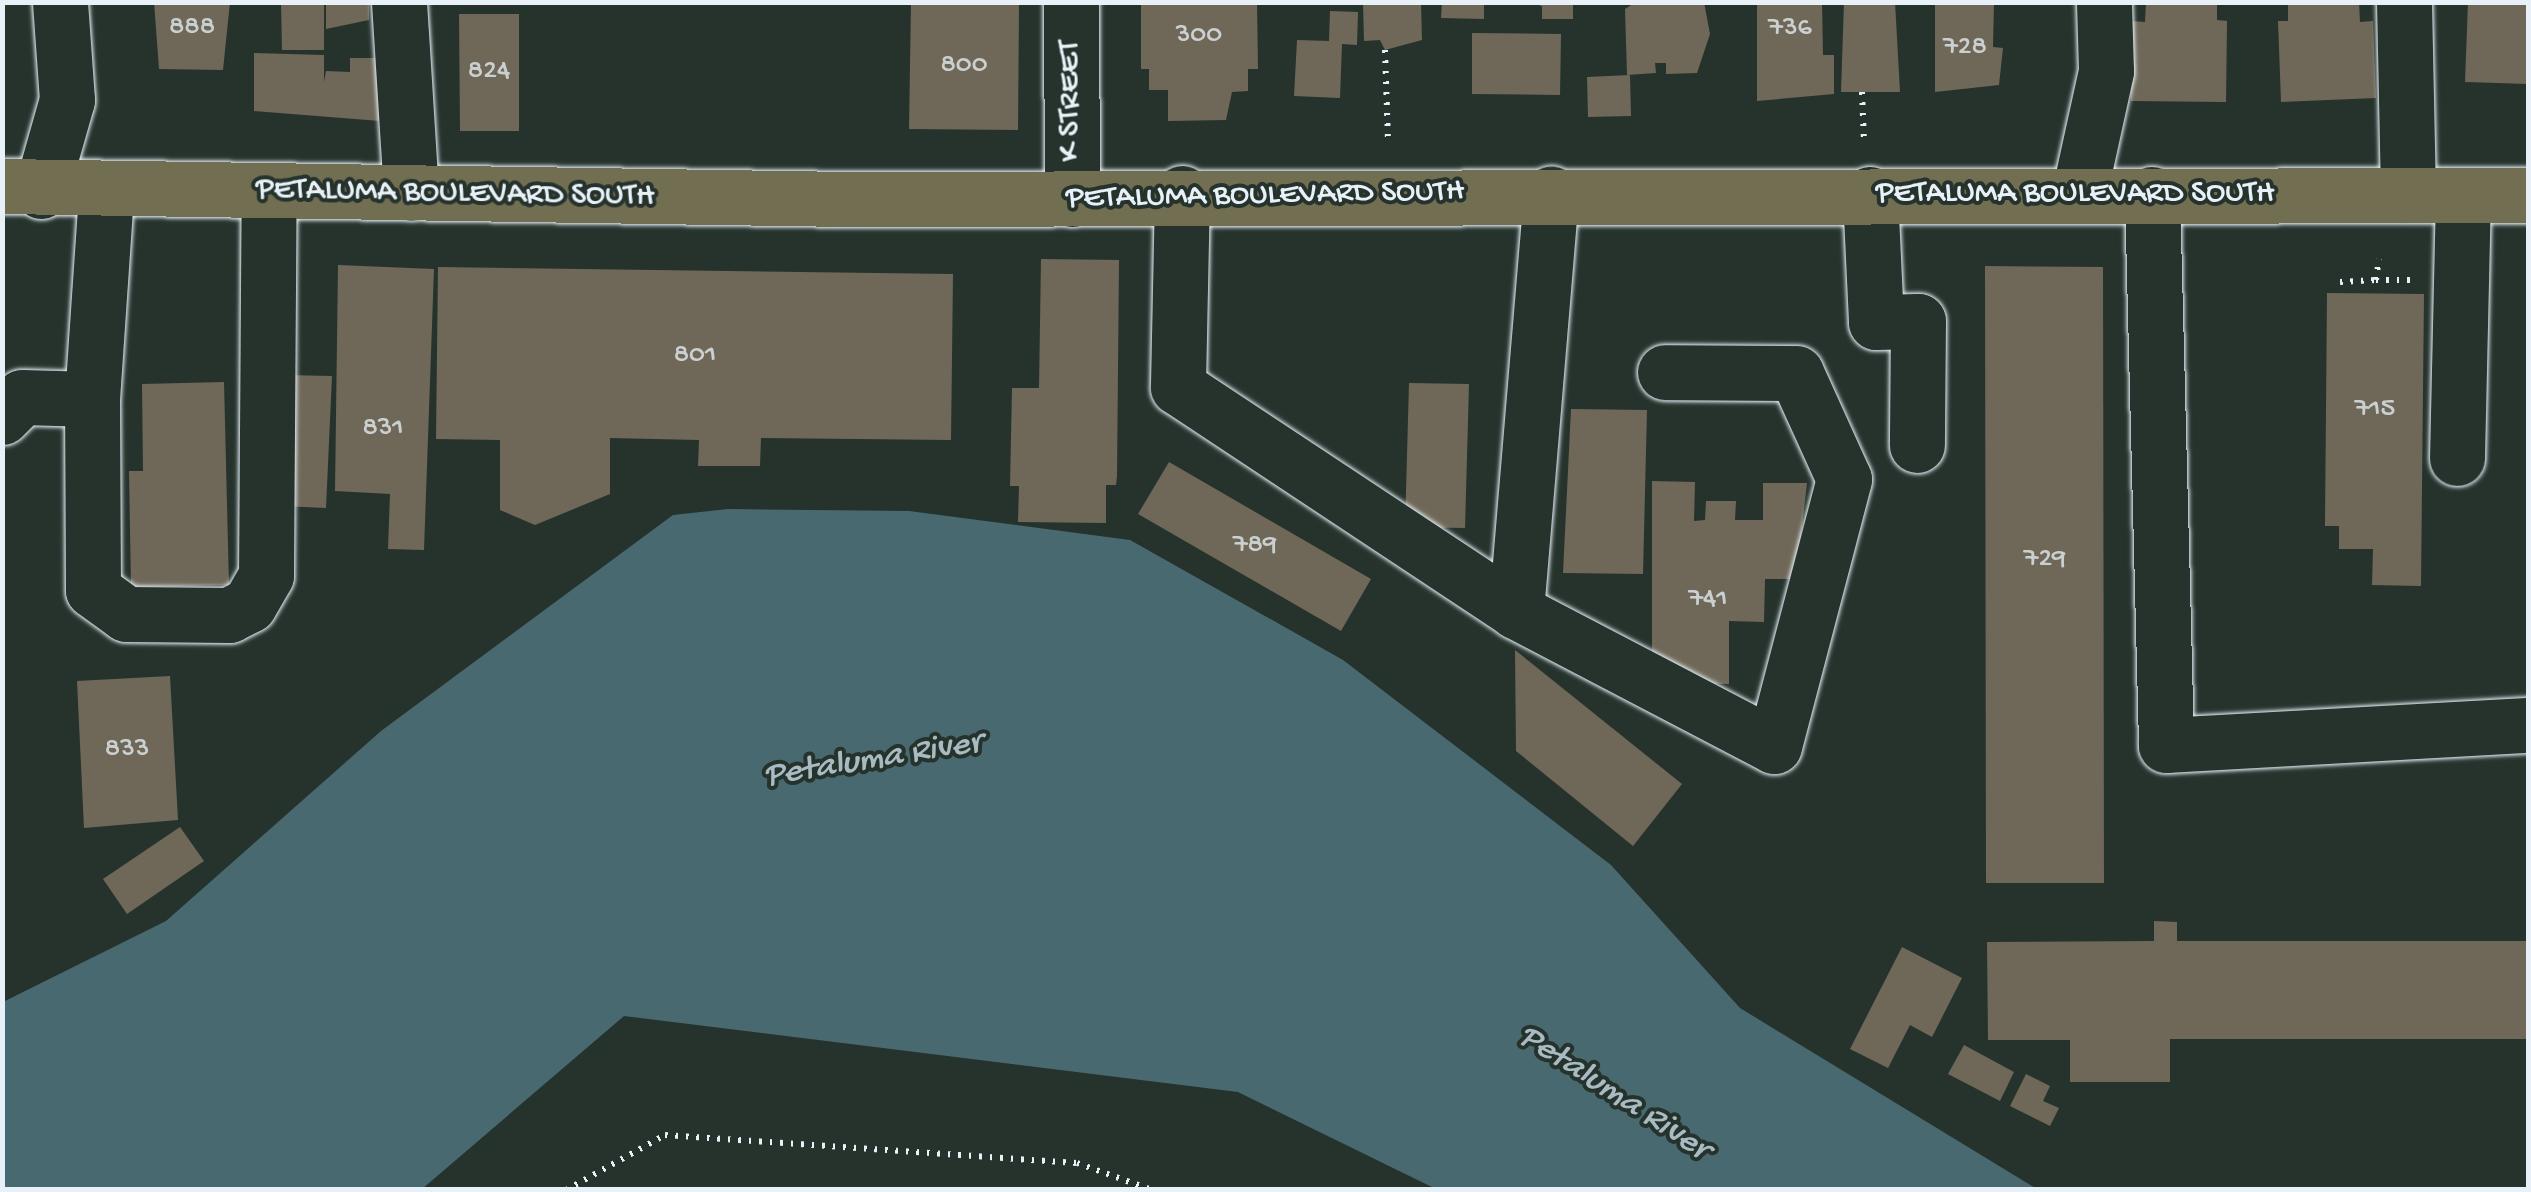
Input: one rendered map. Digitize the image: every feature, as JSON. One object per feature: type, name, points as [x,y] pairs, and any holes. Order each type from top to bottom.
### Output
[{"type":"main road","name":"PETALUMA BOULEVARD SOUTH","points":[[22,189],[1072,199],[1182,192],[1552,193],[1867,168],[2078,194],[2528,195]]},
{"type":"street","points":[[22,189],[67,100],[60,2]]},
{"type":"street","points":[[400,2],[412,193]]},
{"type":"street","name":"K STREET","points":[[1071,2],[1072,199]]},
{"type":"street","points":[[2078,194],[2106,71],[2104,2]]},
{"type":"street","points":[[2404,2],[2408,195]]},
{"type":"street","points":[[1867,168],[1876,322],[1918,321],[1917,445]]},
{"type":"street","points":[[106,190],[92,399],[93,590],[126,614],[229,615],[249,605],[266,575],[269,191]]},
{"type":"street","points":[[1182,192],[1178,387],[1516,611],[1774,746],[1844,479],[1796,373],[1664,372]]},
{"type":"street","points":[[1516,611],[1552,193]]},
{"type":"street","points":[[2152,194],[2166,745],[2526,725]]},
{"type":"street","points":[[2456,458],[2463,195]]},
{"type":"street","points":[[2,417],[22,397],[92,399]]},
{"type":"path","points":[[1385,50],[1388,142]]},
{"type":"path","points":[[1862,92],[1867,168]]},
{"type":"path","points":[[2376,280],[2379,259]]},
{"type":"path","points":[[2340,282],[2423,280]]},
{"type":"path","points":[[566,1190],[665,1135],[1076,1163],[1152,1190]]},
{"type":"water","name":"Petaluma River","points":[[728,509],[909,511],[1130,540],[1343,660],[1611,865],[1740,1008],[2037,1189],[1436,1189],[1238,1092],[624,1016],[422,1189],[3,1189],[3,1002],[166,921],[381,731],[673,515]]},
{"type":"building","points":[[154,2],[230,2],[223,70],[159,69]]},
{"type":"building","points":[[281,2],[324,2],[324,50],[282,50]]},
{"type":"building","points":[[326,2],[369,2],[369,20],[326,29]]},
{"type":"building","points":[[911,2],[1019,2],[1018,130],[909,129]]},
{"type":"building","points":[[1141,2],[1257,2],[1258,69],[1248,69],[1248,91],[1232,92],[1226,120],[1168,121],[1168,90],[1149,90],[1149,69],[1141,69]]},
{"type":"building","points":[[1363,2],[1421,2],[1422,40],[1385,50],[1380,40],[1364,41]]},
{"type":"building","points":[[1442,2],[1484,2],[1484,19],[1441,18]]},
{"type":"building","points":[[1527,2],[1573,2],[1573,19],[1542,19],[1542,6]]},
{"type":"building","points":[[1636,2],[1704,2],[1710,34],[1697,73],[1666,74],[1666,63],[1655,63],[1656,73],[1627,75],[1625,9]]},
{"type":"building","points":[[1757,2],[1822,2],[1823,55],[1834,55],[1834,94],[1757,101]]},
{"type":"building","points":[[1844,2],[1895,2],[1900,92],[1841,92]]},
{"type":"building","points":[[1935,2],[1994,2],[1993,47],[2003,48],[1999,85],[1935,92]]},
{"type":"building","points":[[2146,2],[2217,2],[2217,20],[2227,21],[2226,102],[2131,101],[2131,21],[2145,22]]},
{"type":"building","points":[[2288,2],[2359,2],[2360,22],[2373,21],[2376,98],[2281,102],[2278,21],[2288,21]]},
{"type":"building","points":[[2468,2],[2528,2],[2528,84],[2465,82]]},
{"type":"building","points":[[1330,11],[1358,12],[1357,45],[1342,44],[1340,98],[1294,96],[1297,40],[1329,41]]},
{"type":"building","points":[[459,14],[519,14],[519,131],[460,131]]},
{"type":"building","points":[[1472,33],[1561,34],[1560,95],[1472,94]]},
{"type":"building","points":[[254,53],[324,55],[324,82],[326,71],[350,72],[350,58],[381,58],[380,121],[254,111]]},
{"type":"building","points":[[1630,75],[1631,116],[1588,117],[1587,77]]},
{"type":"building","points":[[1041,259],[1119,260],[1117,476],[1116,485],[1106,485],[1106,523],[1018,522],[1019,486],[1010,486],[1012,388],[1039,388]]},
{"type":"building","points":[[338,265],[434,269],[424,550],[388,549],[390,494],[335,491]]},
{"type":"building","points":[[1985,266],[2103,267],[2104,883],[1986,883]]},
{"type":"building","points":[[438,267],[953,274],[951,440],[761,438],[760,466],[698,466],[699,440],[610,438],[610,494],[535,525],[500,510],[500,440],[436,439]]},
{"type":"building","points":[[2327,293],[2424,294],[2421,586],[2372,585],[2373,549],[2339,549],[2339,526],[2325,526]]},
{"type":"building","points":[[284,375],[332,376],[326,508],[282,506]]},
{"type":"building","points":[[224,382],[229,585],[131,587],[129,471],[143,471],[142,384]]},
{"type":"building","points":[[1409,383],[1469,384],[1465,528],[1405,527]]},
{"type":"building","points":[[1571,409],[1647,410],[1643,574],[1563,573]]},
{"type":"building","points":[[1169,462],[1371,579],[1341,631],[1138,514]]},
{"type":"building","points":[[1652,481],[1695,482],[1694,521],[1705,520],[1706,501],[1736,501],[1735,520],[1763,520],[1763,483],[1807,483],[1796,579],[1765,579],[1764,622],[1729,621],[1729,684],[1652,682]]},
{"type":"building","points":[[1515,650],[1682,784],[1633,846],[1516,751]]},
{"type":"building","points":[[170,676],[178,820],[84,828],[77,681]]},
{"type":"building","points":[[180,827],[204,861],[127,914],[103,879]]},
{"type":"building","points":[[2154,921],[2177,922],[2177,941],[2528,941],[2528,1039],[2170,1039],[2170,1082],[2070,1082],[2070,1040],[1988,1040],[1987,942],[2154,941]]},
{"type":"building","points":[[1902,947],[1962,978],[1932,1037],[1910,1025],[1888,1068],[1850,1049]]},
{"type":"building","points":[[1964,1045],[2014,1072],[2000,1101],[1948,1074]]},
{"type":"building","points":[[2026,1074],[2050,1086],[2043,1101],[2059,1108],[2050,1126],[2010,1106]]}]
